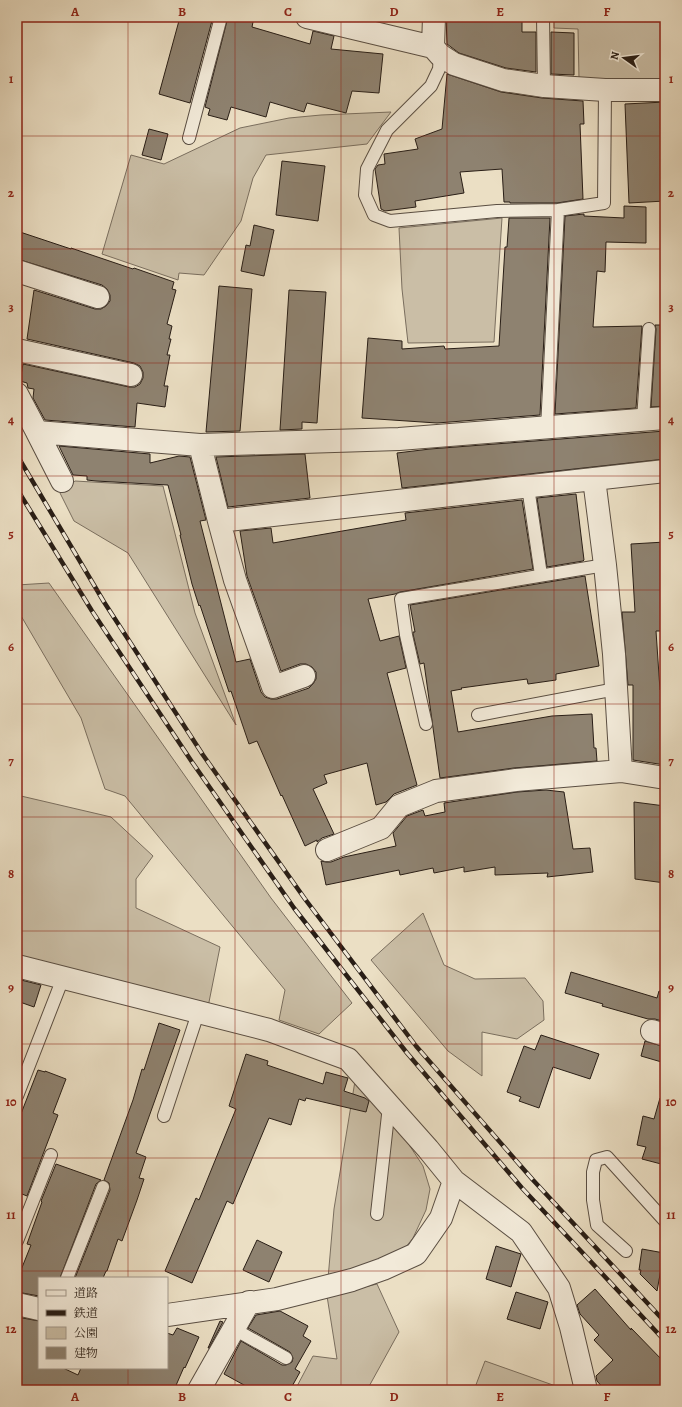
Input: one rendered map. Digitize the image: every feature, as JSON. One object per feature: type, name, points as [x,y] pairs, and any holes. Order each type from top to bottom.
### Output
[{"type":"street","points":[[307,17],[337,20],[436,51],[454,64],[503,80],[544,86],[605,90],[665,90]]},
{"type":"street","points":[[434,17],[436,51]]},
{"type":"street","points":[[17,271],[98,297]]},
{"type":"street","points":[[17,350],[131,375]]},
{"type":"street","points":[[17,394],[62,481]]},
{"type":"street","points":[[37,432],[200,445],[399,439],[665,418]]},
{"type":"street","points":[[200,445],[234,580],[274,687],[304,676]]},
{"type":"street","points":[[219,521],[665,471]]},
{"type":"street","points":[[594,478],[614,654],[621,771]]},
{"type":"street","points":[[327,850],[381,828],[399,806],[436,791],[516,780],[621,771],[665,778]]},
{"type":"street","points":[[17,966],[269,1030],[348,1059],[454,1181],[521,1232],[559,1288],[571,1327],[586,1390]]},
{"type":"street","points":[[168,1315],[277,1299],[352,1280],[383,1269],[416,1254],[441,1218],[454,1181]]},
{"type":"street","points":[[199,1390],[249,1302]]},
{"type":"street","points":[[17,1304],[38,1309]]},
{"type":"lane","points":[[189,138],[221,17]]},
{"type":"lane","points":[[543,17],[544,86]]},
{"type":"lane","points":[[436,51],[439,69],[431,86],[387,130],[367,169],[365,195],[374,215],[390,221],[497,211],[558,210],[604,203],[605,90]]},
{"type":"lane","points":[[547,428],[558,210]]},
{"type":"lane","points":[[643,420],[649,329]]},
{"type":"lane","points":[[528,487],[540,575]]},
{"type":"lane","points":[[426,724],[406,635],[400,599],[605,565]]},
{"type":"lane","points":[[478,715],[616,689]]},
{"type":"lane","points":[[17,1096],[63,978]]},
{"type":"lane","points":[[164,1116],[198,1013]]},
{"type":"lane","points":[[377,1214],[389,1106]]},
{"type":"lane","points":[[17,1241],[51,1155]]},
{"type":"lane","points":[[626,1251],[597,1226],[593,1200],[593,1172],[596,1160],[607,1158],[665,1220]]},
{"type":"lane","points":[[67,1277],[103,1187]]},
{"type":"lane","points":[[234,1328],[286,1358]]},
{"type":"green space","points":[[554,17],[665,17],[665,80],[579,79],[578,29],[554,28]]},
{"type":"green space","points":[[391,112],[367,144],[266,155],[253,178],[241,221],[204,275],[179,273],[178,280],[102,254],[131,155],[164,164],[240,128],[289,118]]},
{"type":"green space","points":[[502,218],[494,342],[408,343],[402,289],[399,228]]},
{"type":"green space","points":[[75,481],[163,486],[195,613],[236,725],[128,553],[74,521],[60,493]]},
{"type":"green space","points":[[49,583],[271,898],[352,1003],[319,1034],[279,1020],[285,990],[125,796],[105,789],[81,718],[17,609],[17,585]]},
{"type":"green space","points":[[21,796],[111,817],[153,856],[136,879],[136,908],[220,947],[208,1007],[17,959],[17,860]]},
{"type":"green space","points":[[423,913],[444,965],[475,979],[525,978],[543,1001],[544,1020],[517,1039],[482,1032],[482,1076],[448,1051],[371,960]]},
{"type":"green space","points":[[355,1081],[404,1137],[423,1166],[430,1189],[426,1210],[413,1238],[405,1248],[393,1256],[328,1279],[334,1209]]},
{"type":"green space","points":[[377,1284],[399,1332],[367,1390],[295,1390],[313,1356],[337,1359],[327,1296]]},
{"type":"green space","points":[[485,1361],[567,1390],[474,1390]]},
{"type":"building","points":[[180,17],[213,17],[190,103],[159,94]]},
{"type":"building","points":[[228,17],[254,17],[252,27],[310,44],[313,31],[334,36],[331,49],[383,54],[379,93],[352,91],[346,113],[307,103],[304,112],[270,102],[266,117],[231,107],[227,120],[208,115],[210,109],[205,107]]},
{"type":"building","points":[[446,17],[518,17],[518,20],[522,20],[522,32],[536,32],[536,72],[506,68],[459,53],[447,44]]},
{"type":"building","points":[[551,32],[574,33],[574,75],[551,74]]},
{"type":"building","points":[[447,74],[501,92],[542,98],[583,101],[584,124],[580,124],[583,199],[557,203],[504,202],[502,169],[460,172],[464,193],[415,201],[416,207],[385,211],[381,209],[375,169],[378,165],[385,164],[384,154],[418,149],[415,139],[442,129]]},
{"type":"building","points":[[665,102],[665,201],[629,203],[625,104]]},
{"type":"building","points":[[149,129],[168,134],[161,160],[142,155]]},
{"type":"building","points":[[282,161],[325,166],[318,221],[276,215]]},
{"type":"building","points":[[624,206],[646,207],[646,243],[606,242],[605,272],[597,271],[593,327],[642,326],[636,408],[555,414],[565,216],[584,214],[584,216],[624,218]]},
{"type":"building","points":[[509,218],[550,218],[540,415],[437,423],[362,418],[368,338],[402,341],[402,349],[444,346],[445,349],[499,346],[505,247],[507,247]]},
{"type":"building","points":[[254,225],[274,230],[264,276],[241,271],[246,245],[250,246]]},
{"type":"building","points":[[17,231],[174,282],[172,289],[176,290],[167,324],[172,326],[169,339],[171,339],[167,355],[170,355],[164,386],[168,386],[165,407],[137,403],[135,427],[45,420],[33,398],[34,389],[28,388],[27,383],[20,381],[23,364],[129,387],[135,387],[140,384],[143,378],[143,372],[140,366],[134,363],[27,339],[34,290],[95,309],[101,309],[106,306],[110,301],[110,295],[107,289],[102,285],[17,259]]},
{"type":"building","points":[[219,286],[252,289],[240,431],[206,432]]},
{"type":"building","points":[[289,290],[326,292],[317,423],[302,422],[302,429],[280,430]]},
{"type":"building","points":[[655,325],[665,325],[665,406],[651,407],[656,329]]},
{"type":"building","points":[[665,431],[665,459],[402,488],[397,453],[430,449]]},
{"type":"building","points":[[59,446],[150,454],[150,463],[179,456],[190,457],[206,520],[200,521],[236,662],[250,659],[261,692],[265,697],[271,699],[277,699],[309,688],[316,679],[316,672],[312,667],[306,664],[300,664],[281,671],[247,576],[240,531],[271,528],[273,543],[406,520],[405,513],[522,500],[533,569],[368,599],[380,641],[399,636],[406,668],[387,673],[417,785],[394,794],[386,802],[376,805],[367,763],[324,775],[327,783],[313,789],[334,834],[305,846],[257,741],[249,744],[231,691],[229,692],[192,584],[168,485],[96,481],[87,480],[87,476],[73,475]]},
{"type":"building","points":[[305,454],[310,498],[228,507],[216,457]]},
{"type":"building","points":[[576,494],[584,560],[547,567],[537,498]]},
{"type":"building","points":[[665,542],[664,631],[656,631],[660,690],[665,690],[665,765],[633,760],[633,685],[628,685],[622,612],[635,612],[631,544]]},
{"type":"building","points":[[585,576],[599,666],[556,674],[556,680],[528,684],[527,679],[461,688],[462,689],[451,691],[458,732],[552,716],[592,714],[594,748],[596,748],[597,761],[514,768],[440,778],[424,663],[420,664],[413,634],[413,632],[415,632],[410,605]]},
{"type":"building","points":[[546,790],[564,792],[573,849],[590,848],[593,872],[547,877],[548,873],[495,875],[495,867],[464,872],[464,867],[434,873],[433,868],[400,875],[399,870],[326,885],[321,861],[331,862],[344,857],[396,846],[393,833],[407,816],[423,810],[425,816],[445,812],[444,803],[517,792]]},
{"type":"building","points":[[634,802],[665,806],[665,883],[635,879]]},
{"type":"building","points":[[571,972],[657,998],[659,991],[665,992],[665,1022],[655,1019],[648,1019],[602,1006],[603,1004],[565,993]]},
{"type":"building","points":[[17,979],[41,985],[34,1007],[17,1001]]},
{"type":"building","points":[[159,1023],[180,1030],[136,1153],[146,1157],[139,1178],[144,1179],[122,1241],[118,1239],[103,1277],[75,1277],[110,1190],[109,1183],[104,1180],[133,1100],[142,1069],[144,1070]]},
{"type":"building","points":[[541,1035],[599,1054],[590,1079],[553,1067],[539,1108],[519,1101],[521,1097],[507,1092],[524,1046],[535,1050]]},
{"type":"building","points":[[645,1041],[665,1047],[665,1063],[641,1056]]},
{"type":"building","points":[[246,1054],[268,1061],[267,1065],[323,1084],[326,1072],[348,1078],[344,1091],[365,1098],[369,1101],[366,1112],[306,1098],[305,1101],[299,1099],[291,1125],[269,1118],[233,1204],[227,1201],[192,1283],[165,1271],[196,1198],[199,1200],[236,1109],[229,1106]]},
{"type":"building","points":[[38,1070],[66,1079],[53,1113],[58,1115],[27,1196],[17,1192],[17,1124]]},
{"type":"building","points":[[660,1098],[665,1099],[665,1165],[642,1159],[646,1147],[637,1145],[643,1116],[654,1119]]},
{"type":"building","points":[[56,1164],[101,1180],[96,1184],[60,1277],[38,1277],[38,1296],[17,1292],[17,1280],[31,1245],[27,1244],[42,1202],[41,1201]]},
{"type":"building","points":[[257,1240],[282,1252],[269,1282],[243,1270]]},
{"type":"building","points":[[496,1246],[521,1254],[511,1287],[486,1279]]},
{"type":"building","points":[[642,1249],[664,1253],[657,1291],[640,1274],[641,1270],[639,1270]]},
{"type":"building","points":[[595,1289],[631,1330],[631,1328],[665,1363],[665,1390],[605,1390],[597,1381],[596,1376],[613,1360],[594,1340],[599,1335],[580,1314],[577,1305]]},
{"type":"building","points":[[516,1292],[548,1302],[540,1329],[507,1319]]},
{"type":"building","points":[[280,1311],[308,1326],[303,1336],[311,1341],[295,1369],[300,1372],[290,1390],[253,1390],[224,1374],[241,1341],[282,1365],[292,1362],[293,1358],[290,1352],[248,1328],[256,1315]]},
{"type":"building","points":[[17,1317],[38,1321],[38,1369],[65,1369],[78,1375],[81,1369],[168,1369],[168,1333],[173,1335],[177,1328],[199,1337],[174,1390],[17,1390]]},
{"type":"building","points":[[220,1321],[223,1322],[208,1348]]},
{"type":"railway","points":[[17,455],[104,602],[203,755],[305,899],[416,1046],[533,1180],[665,1322]]},
{"type":"railway","points":[[17,489],[92,611],[192,762],[294,908],[407,1053],[522,1188],[665,1341]]}]
